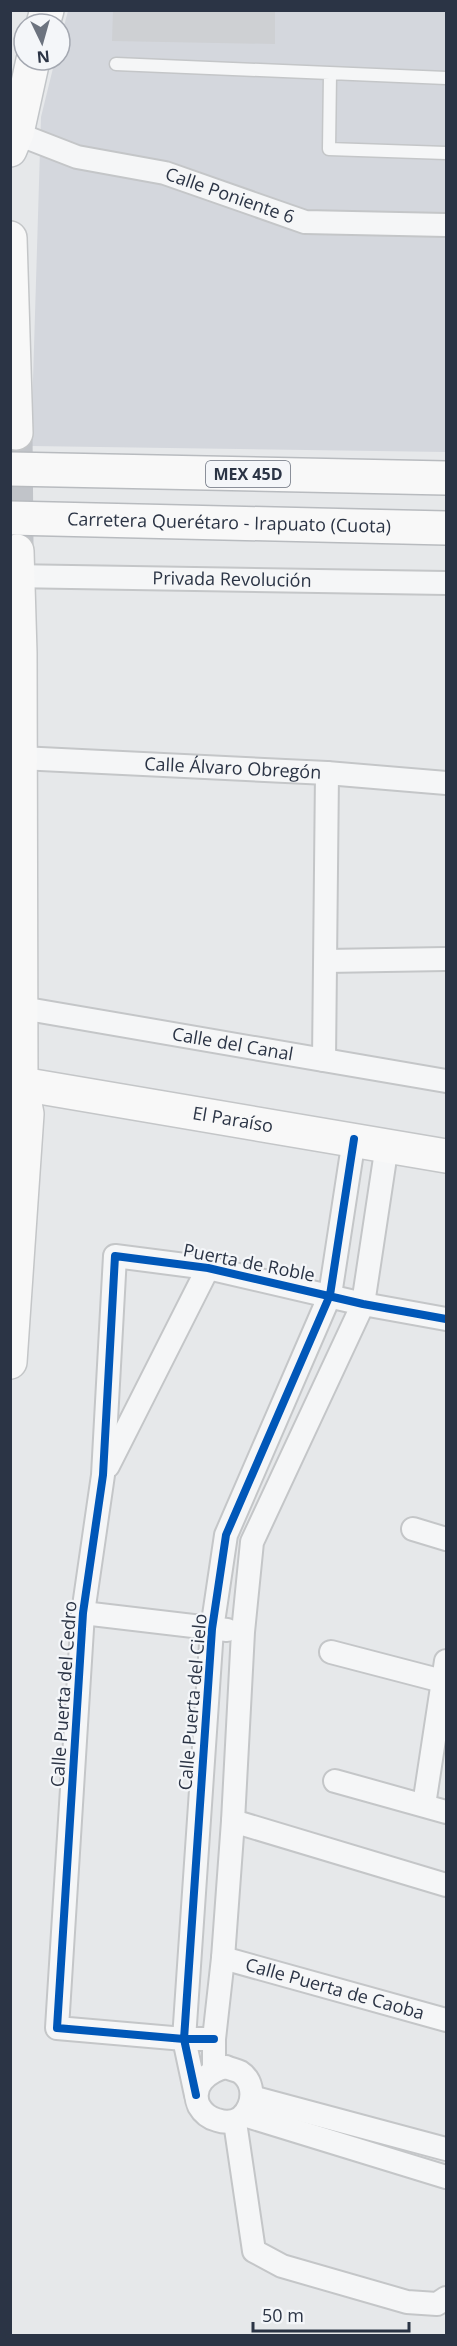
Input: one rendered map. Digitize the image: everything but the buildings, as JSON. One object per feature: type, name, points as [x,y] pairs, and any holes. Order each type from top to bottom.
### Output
[{"type":"main road","points":[[13,138],[30,72]]},
{"type":"main road","points":[[10,238],[16,433]]},
{"type":"main road","name":"MEX 45D","points":[[10,469],[447,478]]},
{"type":"main road","name":"Carretera Querétaro - Irapuato (Cuota)","points":[[10,518],[447,528]]},
{"type":"main road","points":[[10,1362],[27,1114],[18,1080],[15,815],[20,758],[15,653],[15,568]]},
{"type":"main road","name":"El Paraíso","points":[[18,1080],[447,1156]]},
{"type":"street","name":"Calle Poniente 6","points":[[13,138],[77,157],[165,173],[305,222],[447,225]]},
{"type":"street","name":"Privada Revolución","points":[[15,568],[447,584]]},
{"type":"street","name":"Calle Álvaro Obregón","points":[[20,758],[327,773],[447,783]]},
{"type":"street","points":[[324,1060],[327,773]]},
{"type":"street","points":[[326,961],[447,958]]},
{"type":"street","name":"Calle del Canal","points":[[18,1012],[447,1081]]},
{"type":"street","name":"Calle Puerta del Cielo","points":[[196,2095],[184,2039],[212,1629],[226,1535],[330,1295],[354,1139]]},
{"type":"street","points":[[214,2070],[214,2039],[223,1958],[233,1821],[243,1632],[252,1542],[363,1304],[387,1145]]},
{"type":"street","name":"Puerta de Roble","points":[[114,1256],[208,1268],[363,1304],[447,1319]]},
{"type":"street","name":"Calle Puerta del Cedro","points":[[114,1256],[103,1475],[83,1613],[57,2028],[184,2039]]},
{"type":"street","name":"Calle Puerta del Cedro","points":[[103,1475],[208,1268]]},
{"type":"street","points":[[413,1528],[447,1539]]},
{"type":"street","points":[[83,1613],[243,1632]]},
{"type":"street","points":[[331,1652],[445,1675],[424,1805]]},
{"type":"street","points":[[335,1781],[447,1812]]},
{"type":"street","points":[[233,1821],[447,1885]]},
{"type":"street","name":"Calle Puerta de Caoba","points":[[223,1958],[447,2020]]},
{"type":"street","points":[[184,2039],[214,2039]]},
{"type":"street","points":[[447,2149],[244,2111],[223,2122],[209,2118],[200,2107],[196,2095],[202,2080],[214,2070],[226,2067],[240,2072],[249,2083],[244,2111],[254,2251],[282,2266],[407,2302],[437,2304],[447,2298]]},
{"type":"street","points":[[244,2111],[447,2177]]},
{"type":"lane","points":[[116,64],[447,78]]},
{"type":"lane","points":[[330,74],[329,148],[447,153]]},
{"type":"shaded area","points":[[446,11],[446,452],[31,446],[41,117],[52,72],[72,72],[72,12],[68,12]]},
{"type":"tunnel","points":[[16,433],[17,545]]},
{"type":"cycle path","points":[[196,2095],[184,2039],[212,1629],[226,1535],[330,1295],[354,1139]]},
{"type":"cycle path","points":[[214,2039],[184,2039],[57,2028],[83,1613],[103,1475],[115,1256],[208,1268],[363,1304],[446,1319]]}]
